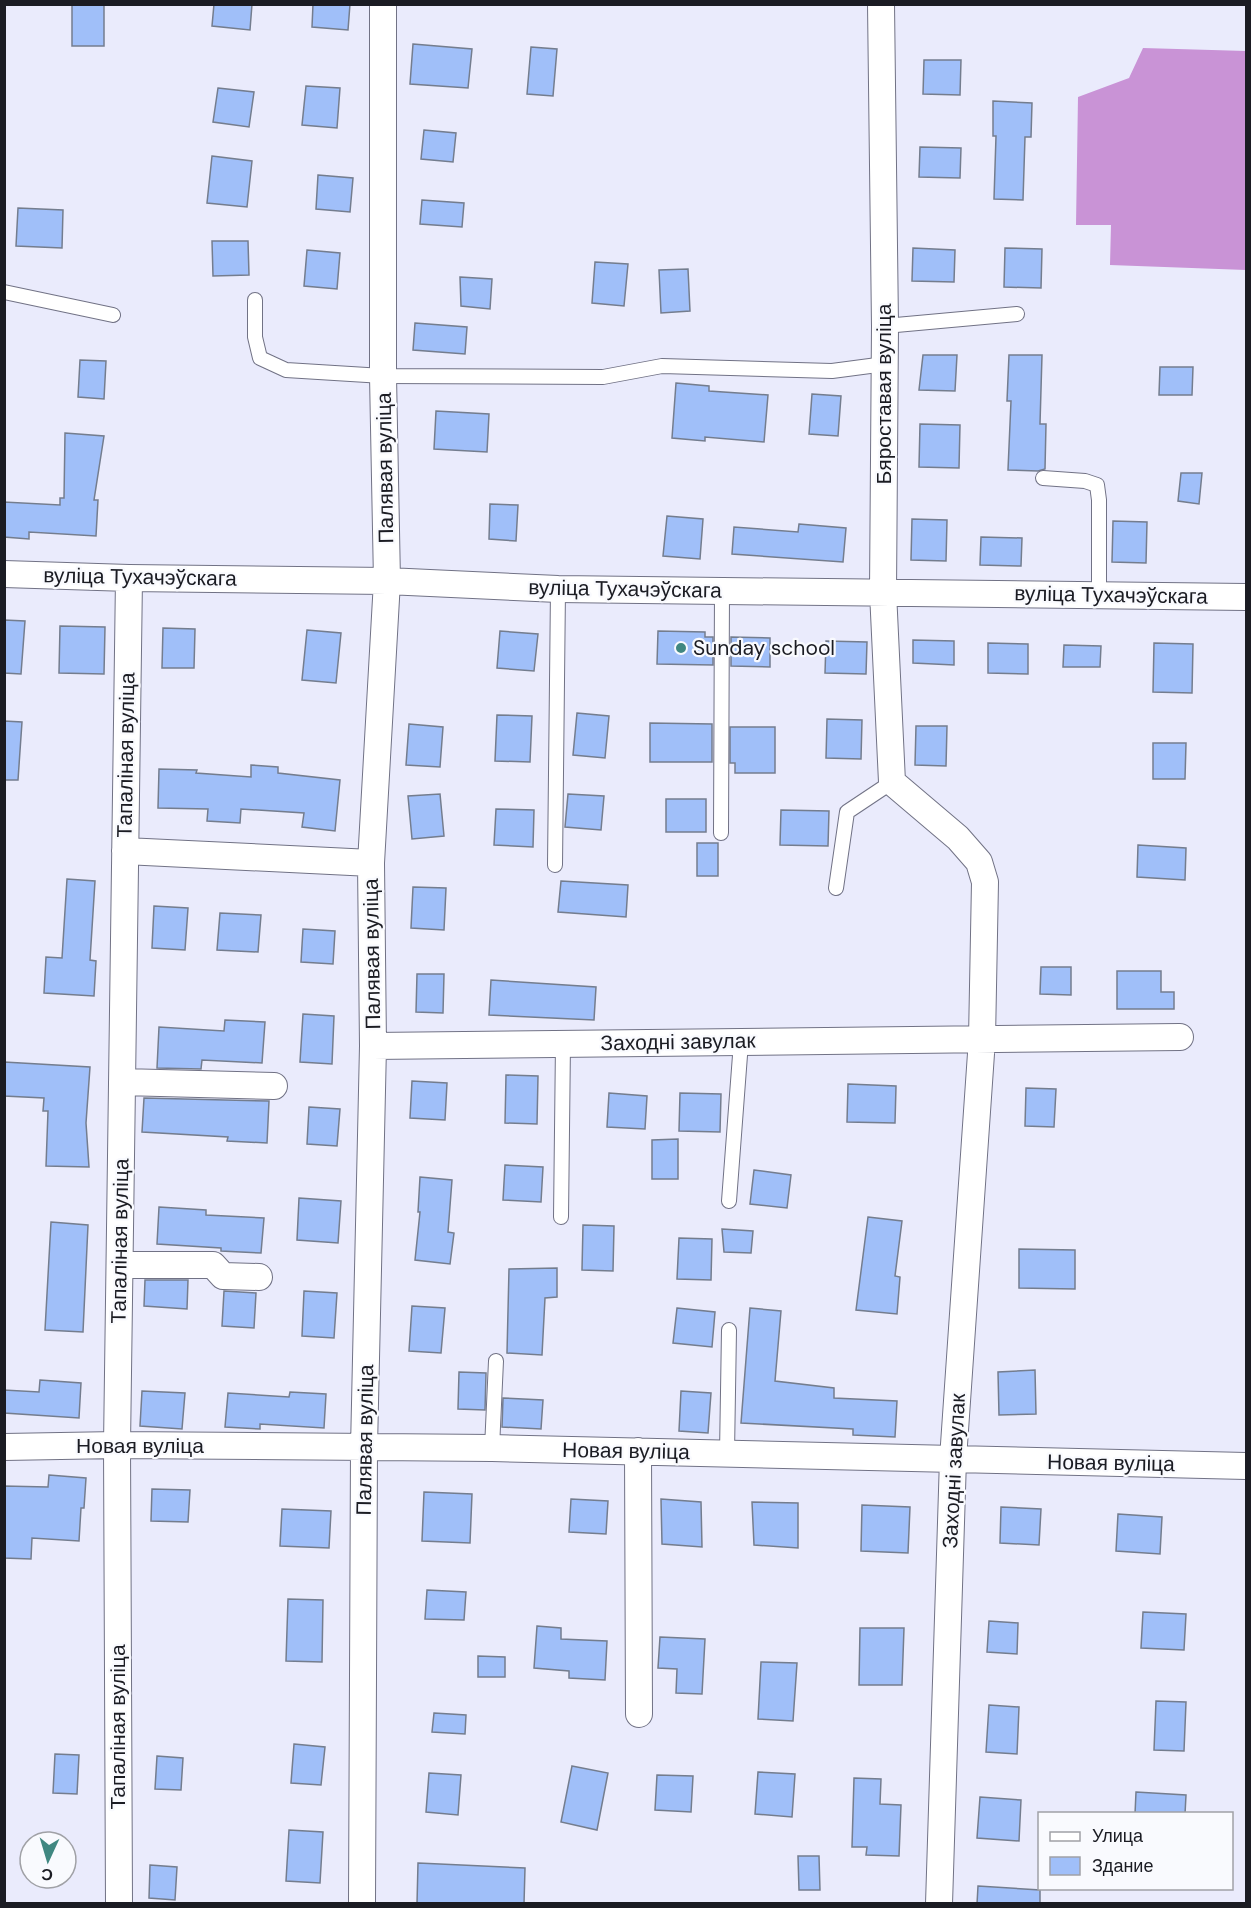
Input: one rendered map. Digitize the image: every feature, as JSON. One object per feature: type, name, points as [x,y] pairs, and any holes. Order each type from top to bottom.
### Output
[{"type":"street","name":"Палявая вуліца","points":[[362,1904],[364,1448],[373,1046],[371,863],[387,581],[383,376],[383,4]]},
{"type":"street","name":"Бяроставая вуліца","points":[[880,4],[885,326],[884,592],[892,782]]},
{"type":"street","name":"вуліца Тухачэўскага","points":[[4,574],[387,581],[558,589],[1246,597]]},
{"type":"street","name":"Тапаліная вуліца","points":[[119,1904],[117,1445],[129,578]]},
{"type":"street","name":"Заходні завулак","points":[[892,782],[958,838],[980,862],[985,882],[982,1039],[953,1459],[939,1904]]},
{"type":"street","points":[[125,851],[371,863]]},
{"type":"street","name":"Заходні завулак","points":[[373,1046],[1180,1037]]},
{"type":"street","points":[[122,1082],[274,1086]]},
{"type":"street","points":[[120,1265],[213,1265],[223,1276],[259,1276]]},
{"type":"street","name":"Новая вуліца","points":[[4,1447],[117,1445],[492,1448],[1246,1466]]},
{"type":"street","points":[[638,1451],[639,1713]]},
{"type":"lane","points":[[4,292],[113,315]]},
{"type":"lane","points":[[255,300],[255,337],[260,358],[286,370],[383,376],[603,377],[662,366],[832,371],[885,364]]},
{"type":"lane","points":[[885,326],[1017,314]]},
{"type":"lane","points":[[1043,478],[1085,481],[1097,485],[1099,595]]},
{"type":"lane","points":[[555,866],[558,589]]},
{"type":"lane","points":[[721,833],[722,590]]},
{"type":"lane","points":[[836,888],[847,812],[892,782]]},
{"type":"lane","points":[[729,1201],[741,1042]]},
{"type":"lane","points":[[561,1217],[563,1043]]},
{"type":"lane","points":[[728,1453],[729,1330]]},
{"type":"lane","points":[[492,1448],[496,1361]]},
{"type":"shaded area","points":[[1143,48],[1246,51],[1246,270],[1110,265],[1111,225],[1076,225],[1078,97],[1129,78]]},
{"type":"building","points":[[72,4],[104,4],[104,46],[72,46]]},
{"type":"building","points":[[214,4],[252,4],[250,30],[212,26]]},
{"type":"building","points":[[313,4],[350,4],[348,30],[312,27]]},
{"type":"building","points":[[413,44],[472,49],[468,88],[410,84]]},
{"type":"building","points":[[531,47],[557,49],[553,96],[527,94]]},
{"type":"building","points":[[924,60],[961,60],[960,95],[923,94]]},
{"type":"building","points":[[306,86],[340,88],[337,128],[302,125]]},
{"type":"building","points":[[218,88],[254,92],[249,127],[213,122]]},
{"type":"building","points":[[993,101],[1032,103],[1031,137],[1025,137],[1023,200],[994,199],[996,136],[993,136]]},
{"type":"building","points":[[424,130],[456,133],[453,162],[421,159]]},
{"type":"building","points":[[920,147],[961,148],[960,178],[919,177]]},
{"type":"building","points":[[212,156],[252,161],[247,207],[207,203]]},
{"type":"building","points":[[318,175],[353,178],[350,212],[316,209]]},
{"type":"building","points":[[422,200],[464,203],[462,227],[420,224]]},
{"type":"building","points":[[18,208],[63,210],[62,248],[16,246]]},
{"type":"building","points":[[212,241],[248,241],[249,275],[213,276]]},
{"type":"building","points":[[913,248],[955,250],[954,282],[912,281]]},
{"type":"building","points":[[1005,248],[1042,249],[1041,288],[1004,287]]},
{"type":"building","points":[[307,250],[340,253],[337,289],[304,286]]},
{"type":"building","points":[[595,262],[628,264],[624,306],[592,303]]},
{"type":"building","points":[[688,269],[690,311],[661,313],[659,270]]},
{"type":"building","points":[[460,277],[492,279],[490,309],[461,306]]},
{"type":"building","points":[[415,323],[467,327],[465,354],[413,350]]},
{"type":"building","points":[[923,355],[957,355],[955,391],[919,390]]},
{"type":"building","points":[[1009,355],[1042,355],[1040,424],[1046,424],[1045,469],[1038,471],[1008,470],[1011,401],[1007,401]]},
{"type":"building","points":[[80,360],[106,361],[104,399],[78,397]]},
{"type":"building","points":[[1160,367],[1193,367],[1192,395],[1159,395]]},
{"type":"building","points":[[676,383],[709,386],[709,391],[768,395],[764,442],[705,437],[705,441],[672,438]]},
{"type":"building","points":[[812,394],[841,396],[838,436],[809,434]]},
{"type":"building","points":[[436,411],[489,414],[487,452],[434,449]]},
{"type":"building","points":[[920,424],[960,425],[959,468],[919,467]]},
{"type":"building","points":[[65,433],[104,436],[94,500],[98,500],[96,536],[29,532],[29,539],[4,537],[4,502],[60,505],[60,498],[64,498]]},
{"type":"building","points":[[1181,473],[1202,473],[1199,504],[1178,501]]},
{"type":"building","points":[[490,504],[518,505],[516,541],[489,539]]},
{"type":"building","points":[[667,516],[703,519],[700,559],[663,556]]},
{"type":"building","points":[[912,519],[947,520],[946,561],[911,560]]},
{"type":"building","points":[[1113,521],[1147,522],[1146,563],[1112,562]]},
{"type":"building","points":[[799,524],[846,528],[843,562],[732,554],[734,527],[798,532]]},
{"type":"building","points":[[981,537],[1022,538],[1021,566],[980,565]]},
{"type":"building","points":[[4,620],[25,621],[21,674],[4,673]]},
{"type":"building","points":[[60,626],[105,627],[104,674],[59,673]]},
{"type":"building","points":[[163,628],[195,629],[194,668],[162,668]]},
{"type":"building","points":[[307,630],[341,633],[336,683],[302,680]]},
{"type":"building","points":[[500,631],[538,634],[534,671],[497,668]]},
{"type":"building","name":"Sunday school","points":[[658,631],[705,632],[705,637],[713,637],[713,665],[657,664]]},
{"type":"building","points":[[731,637],[770,638],[770,667],[731,666]]},
{"type":"building","points":[[913,640],[954,641],[954,665],[913,663]]},
{"type":"building","points":[[826,641],[867,642],[866,674],[825,673]]},
{"type":"building","points":[[988,643],[1028,644],[1028,674],[988,673]]},
{"type":"building","points":[[1154,643],[1193,644],[1192,693],[1153,692]]},
{"type":"building","points":[[1064,645],[1101,646],[1100,667],[1063,667]]},
{"type":"building","points":[[577,713],[609,716],[605,758],[573,755]]},
{"type":"building","points":[[497,715],[532,716],[530,762],[495,761]]},
{"type":"building","points":[[827,719],[862,720],[861,759],[826,758]]},
{"type":"building","points":[[4,721],[22,722],[18,780],[4,780]]},
{"type":"building","points":[[650,723],[712,724],[712,762],[650,762]]},
{"type":"building","points":[[409,724],[443,727],[440,767],[406,765]]},
{"type":"building","points":[[916,726],[947,726],[946,766],[915,765]]},
{"type":"building","points":[[730,727],[775,727],[775,773],[735,773],[735,763],[730,763]]},
{"type":"building","points":[[1153,743],[1186,743],[1185,779],[1153,779]]},
{"type":"building","points":[[251,765],[278,767],[278,773],[340,780],[335,831],[302,827],[304,813],[241,809],[240,823],[207,821],[208,809],[158,808],[159,769],[197,770],[196,773],[251,777]]},
{"type":"building","points":[[440,794],[444,836],[412,839],[408,796]]},
{"type":"building","points":[[568,794],[604,796],[601,830],[565,827]]},
{"type":"building","points":[[666,799],[706,799],[706,832],[666,832]]},
{"type":"building","points":[[496,809],[534,810],[533,847],[494,845]]},
{"type":"building","points":[[781,810],[829,811],[828,846],[780,845]]},
{"type":"building","points":[[697,843],[718,843],[718,876],[697,876]]},
{"type":"building","points":[[1138,845],[1186,848],[1185,880],[1137,877]]},
{"type":"building","points":[[67,879],[95,881],[90,960],[96,961],[94,996],[44,993],[46,957],[62,958]]},
{"type":"building","points":[[561,881],[628,885],[626,917],[558,912]]},
{"type":"building","points":[[413,887],[446,888],[444,930],[411,928]]},
{"type":"building","points":[[154,906],[188,908],[185,950],[152,948]]},
{"type":"building","points":[[220,913],[261,915],[258,952],[217,950]]},
{"type":"building","points":[[303,929],[335,931],[333,964],[301,962]]},
{"type":"building","points":[[1041,967],[1071,967],[1071,995],[1040,994]]},
{"type":"building","points":[[1117,971],[1161,971],[1161,992],[1174,992],[1174,1009],[1117,1009]]},
{"type":"building","points":[[417,974],[444,974],[443,1013],[416,1012]]},
{"type":"building","points":[[491,980],[596,987],[594,1020],[489,1015]]},
{"type":"building","points":[[303,1014],[334,1016],[332,1064],[300,1062]]},
{"type":"building","points":[[225,1020],[265,1022],[262,1063],[202,1060],[201,1069],[157,1068],[159,1027],[224,1031]]},
{"type":"building","points":[[4,1062],[90,1067],[86,1123],[89,1167],[46,1166],[48,1111],[43,1111],[44,1098],[4,1096]]},
{"type":"building","points":[[506,1075],[538,1076],[537,1124],[505,1123]]},
{"type":"building","points":[[412,1081],[447,1083],[445,1120],[410,1118]]},
{"type":"building","points":[[848,1084],[896,1086],[895,1123],[847,1122]]},
{"type":"building","points":[[1026,1088],[1056,1089],[1054,1127],[1025,1126]]},
{"type":"building","points":[[609,1093],[647,1096],[645,1129],[607,1127]]},
{"type":"building","points":[[680,1093],[721,1094],[720,1132],[679,1131]]},
{"type":"building","points":[[144,1098],[269,1101],[267,1143],[227,1141],[228,1137],[142,1132]]},
{"type":"building","points":[[309,1107],[340,1109],[337,1146],[307,1144]]},
{"type":"building","points":[[678,1139],[678,1179],[652,1179],[652,1140]]},
{"type":"building","points":[[505,1165],[543,1167],[541,1202],[503,1200]]},
{"type":"building","points":[[754,1170],[791,1175],[787,1208],[750,1204]]},
{"type":"building","points":[[420,1177],[452,1180],[448,1232],[454,1233],[450,1264],[415,1260],[420,1212],[418,1212]]},
{"type":"building","points":[[299,1198],[341,1201],[338,1243],[297,1240]]},
{"type":"building","points":[[159,1207],[206,1210],[206,1215],[264,1218],[261,1253],[157,1244]]},
{"type":"building","points":[[868,1217],[902,1221],[895,1276],[900,1277],[897,1314],[856,1310]]},
{"type":"building","points":[[51,1222],[88,1225],[83,1332],[45,1330]]},
{"type":"building","points":[[583,1225],[614,1226],[613,1271],[582,1270]]},
{"type":"building","points":[[722,1229],[753,1231],[751,1253],[724,1252]]},
{"type":"building","points":[[679,1238],[712,1239],[711,1280],[677,1279]]},
{"type":"building","points":[[1019,1249],[1075,1250],[1075,1289],[1019,1288]]},
{"type":"building","points":[[557,1268],[557,1297],[545,1298],[542,1355],[507,1353],[509,1269]]},
{"type":"building","points":[[145,1280],[188,1280],[187,1309],[144,1306]]},
{"type":"building","points":[[224,1291],[256,1293],[254,1328],[222,1326]]},
{"type":"building","points":[[304,1291],[337,1293],[334,1338],[302,1336]]},
{"type":"building","points":[[412,1306],[445,1308],[441,1353],[409,1351]]},
{"type":"building","points":[[677,1308],[715,1312],[712,1347],[673,1343]]},
{"type":"building","points":[[750,1308],[781,1311],[775,1381],[834,1388],[834,1398],[897,1401],[895,1437],[853,1435],[853,1429],[741,1423]]},
{"type":"building","points":[[1035,1370],[1036,1414],[999,1415],[998,1372]]},
{"type":"building","points":[[459,1372],[486,1373],[485,1410],[458,1409]]},
{"type":"building","points":[[40,1380],[81,1383],[79,1418],[4,1413],[4,1390],[39,1392]]},
{"type":"building","points":[[142,1391],[185,1393],[182,1429],[140,1426]]},
{"type":"building","points":[[681,1391],[711,1393],[708,1433],[679,1431]]},
{"type":"building","points":[[290,1392],[326,1394],[324,1428],[260,1424],[260,1429],[225,1427],[228,1393],[289,1397]]},
{"type":"building","points":[[503,1398],[543,1400],[541,1429],[502,1427]]},
{"type":"building","points":[[49,1475],[86,1478],[79,1541],[32,1538],[31,1559],[4,1558],[4,1486],[48,1487]]},
{"type":"building","points":[[152,1489],[190,1490],[188,1522],[151,1521]]},
{"type":"building","points":[[424,1492],[472,1494],[470,1543],[422,1541]]},
{"type":"building","points":[[571,1499],[608,1501],[606,1534],[569,1532]]},
{"type":"building","points":[[661,1499],[701,1502],[702,1547],[662,1544]]},
{"type":"building","points":[[752,1502],[798,1503],[798,1548],[754,1545]]},
{"type":"building","points":[[862,1505],[910,1507],[908,1553],[861,1551]]},
{"type":"building","points":[[1001,1507],[1041,1509],[1039,1545],[1000,1543]]},
{"type":"building","points":[[282,1509],[331,1511],[329,1548],[280,1546]]},
{"type":"building","points":[[1118,1514],[1162,1517],[1160,1554],[1116,1551]]},
{"type":"building","points":[[427,1590],[466,1592],[464,1620],[425,1619]]},
{"type":"building","points":[[288,1599],[323,1600],[322,1662],[286,1661]]},
{"type":"building","points":[[1143,1612],[1186,1614],[1184,1650],[1141,1648]]},
{"type":"building","points":[[989,1621],[1018,1623],[1017,1654],[987,1652]]},
{"type":"building","points":[[537,1626],[561,1628],[561,1639],[607,1641],[605,1680],[569,1678],[569,1671],[534,1668]]},
{"type":"building","points":[[860,1628],[904,1628],[902,1685],[859,1685]]},
{"type":"building","points":[[660,1637],[705,1639],[702,1694],[676,1693],[677,1669],[658,1668]]},
{"type":"building","points":[[478,1656],[505,1657],[505,1677],[478,1677]]},
{"type":"building","points":[[761,1662],[797,1663],[793,1721],[758,1719]]},
{"type":"building","points":[[1156,1701],[1186,1702],[1184,1751],[1154,1750]]},
{"type":"building","points":[[989,1705],[1019,1707],[1017,1754],[986,1752]]},
{"type":"building","points":[[434,1713],[466,1715],[465,1734],[432,1732]]},
{"type":"building","points":[[294,1744],[325,1747],[321,1785],[291,1783]]},
{"type":"building","points":[[55,1754],[79,1755],[77,1794],[53,1793]]},
{"type":"building","points":[[157,1756],[183,1758],[181,1790],[155,1789]]},
{"type":"building","points":[[572,1766],[608,1773],[597,1830],[561,1822]]},
{"type":"building","points":[[758,1772],[795,1774],[792,1817],[755,1814]]},
{"type":"building","points":[[429,1773],[461,1775],[458,1815],[426,1812]]},
{"type":"building","points":[[657,1775],[693,1776],[691,1812],[655,1810]]},
{"type":"building","points":[[854,1778],[881,1779],[880,1804],[901,1805],[899,1856],[866,1855],[867,1847],[852,1847]]},
{"type":"building","points":[[1136,1792],[1186,1795],[1185,1812],[1135,1812]]},
{"type":"building","points":[[980,1797],[1021,1800],[1019,1841],[977,1838]]},
{"type":"building","points":[[289,1830],[323,1832],[320,1883],[286,1881]]},
{"type":"building","points":[[798,1856],[819,1856],[820,1890],[799,1890]]},
{"type":"building","points":[[418,1863],[525,1868],[524,1904],[417,1904]]},
{"type":"building","points":[[150,1865],[177,1867],[175,1900],[149,1898]]},
{"type":"building","points":[[978,1886],[1040,1890],[1040,1904],[977,1904]]},
{"type":"place","name":"Sunday school","points":[[681,648]]}]
